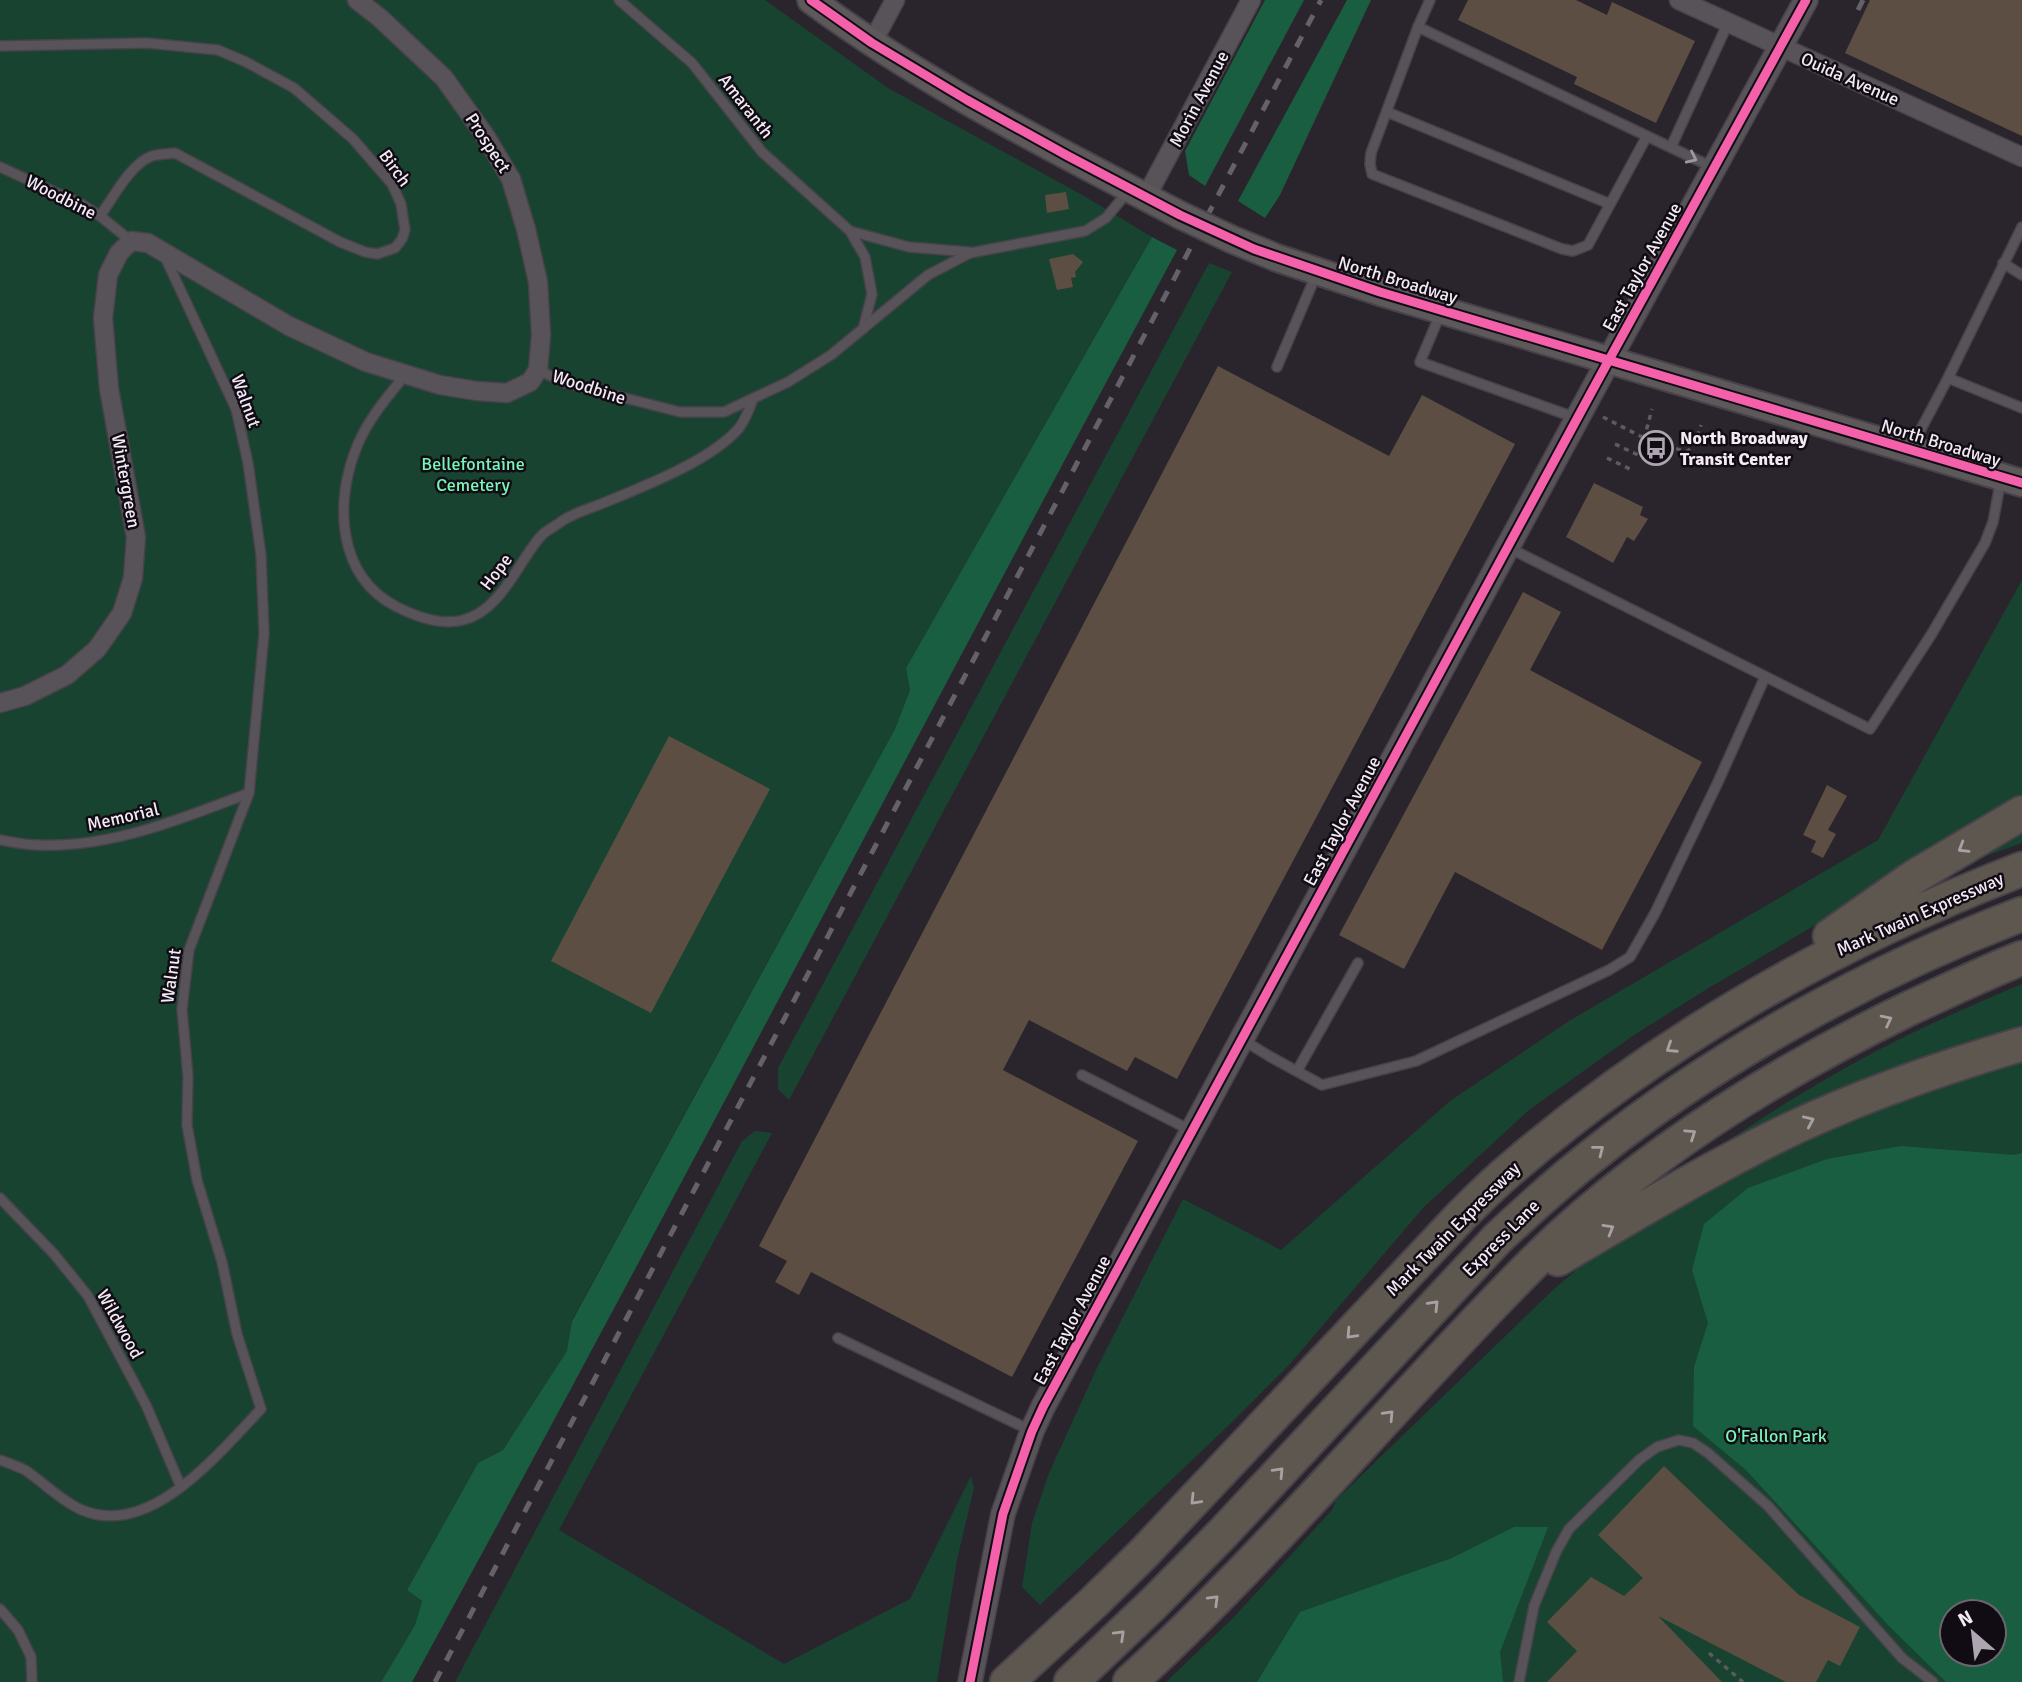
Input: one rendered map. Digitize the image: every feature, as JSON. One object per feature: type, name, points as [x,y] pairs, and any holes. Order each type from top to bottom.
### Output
[{"type":"highway","points":[[1729,1012],[1821,942],[1914,877],[2022,813]]},
{"type":"highway","name":"Mark Twain Expressway","points":[[1007,1682],[1143,1554],[1452,1225],[1510,1169],[1564,1125],[1617,1085],[1729,1012],[1846,946],[1968,890],[2022,869]]},
{"type":"highway","name":"Express Lane","points":[[1071,1682],[1214,1542],[1497,1239],[1597,1151],[1706,1075],[1821,1006],[1941,947],[2022,914]]},
{"type":"highway","points":[[1130,1682],[1237,1576],[1508,1288],[1609,1194],[1661,1154],[1772,1083],[1853,1037],[1948,990],[2022,958]]},
{"type":"highway","points":[[1508,1288],[1663,1197],[1766,1141],[1899,1084],[2022,1044]]},
{"type":"highway","points":[[991,1682],[1044,1649]]},
{"type":"main road","name":"North Broadway","points":[[811,0],[872,43],[967,100],[1138,193],[1230,239],[1317,272],[2012,480]]},
{"type":"street","name":"Prospect","points":[[357,0],[444,78],[486,137],[511,179],[538,282],[541,335],[538,370]]},
{"type":"street","points":[[872,43],[895,0]]},
{"type":"street","name":"Morin Avenue","points":[[1138,193],[1251,0]]},
{"type":"street","name":"Ouida Avenue","points":[[1679,0],[2022,157]]},
{"type":"street","name":"East Taylor Avenue","points":[[970,1682],[1003,1514],[1032,1432],[1056,1383],[1806,0]]},
{"type":"street","name":"Woodbine","points":[[131,241],[148,243],[289,326],[366,362],[440,385],[507,393],[530,383],[538,370]]},
{"type":"street","name":"Wintergreen","points":[[0,703],[26,696],[67,675],[97,649],[122,613],[133,578],[136,537],[109,389],[103,318],[108,275],[118,253],[131,241]]},
{"type":"lane","name":"Amaranth","points":[[619,0],[692,63],[762,152],[850,231],[865,257],[872,294],[863,329]]},
{"type":"lane","points":[[1430,0],[1371,153],[1372,174],[1573,251],[1588,245],[1647,136]]},
{"type":"lane","points":[[1671,147],[1728,23]]},
{"type":"lane","points":[[1418,27],[1714,168]]},
{"type":"lane","name":"Birch","points":[[0,46],[147,43],[218,50],[246,62],[294,88],[353,139],[393,184],[401,204],[405,230],[395,248],[377,254],[365,252],[340,242],[175,153],[153,156],[141,163],[100,216]]},
{"type":"lane","points":[[1387,112],[1610,204]]},
{"type":"lane","name":"Woodbine","points":[[0,167],[83,205],[131,241]]},
{"type":"lane","name":"Woodbine","points":[[538,370],[566,383],[680,412],[724,412],[788,382],[831,355],[928,275],[970,253],[1085,231],[1138,193]]},
{"type":"lane","points":[[1910,450],[2022,227]]},
{"type":"lane","name":"Amaranth","points":[[850,231],[909,247],[970,253]]},
{"type":"lane","name":"Walnut","points":[[0,1460],[22,1469],[79,1509],[101,1516],[124,1515],[155,1504],[181,1487],[223,1449],[261,1409],[237,1334],[222,1262],[197,1180],[187,1125],[188,1076],[182,1009],[189,950],[248,793],[264,634],[261,555],[248,463],[236,409],[163,252]]},
{"type":"lane","points":[[2003,263],[2022,275]]},
{"type":"lane","points":[[1278,368],[1317,272]]},
{"type":"lane","points":[[1442,310],[1420,362],[1577,419]]},
{"type":"lane","name":"Hope","points":[[406,374],[378,408],[358,444],[345,488],[345,538],[360,574],[389,603],[428,620],[446,622],[463,621],[490,605],[542,535],[566,519],[633,491],[708,454],[740,427],[753,399]]},
{"type":"lane","points":[[1948,378],[2022,408]]},
{"type":"lane","points":[[1507,548],[1870,729],[1931,635],[1985,543],[2012,480]]},
{"type":"lane","points":[[1242,1039],[1322,1085],[1416,1061],[1609,971],[1630,957],[1655,913],[1765,677]]},
{"type":"lane","name":"Memorial","points":[[0,840],[38,845],[92,842],[135,833],[248,793]]},
{"type":"lane","points":[[1297,1071],[1358,963]]},
{"type":"lane","points":[[1082,1075],[1192,1131]]},
{"type":"lane","name":"Wildwood","points":[[0,1198],[54,1254],[88,1296],[146,1405],[181,1487]]},
{"type":"lane","points":[[838,1338],[1032,1432]]},
{"type":"lane","points":[[1519,1682],[1534,1606],[1556,1552],[1569,1529],[1639,1460],[1657,1447],[1679,1440],[1693,1443],[1708,1453],[1768,1506],[1902,1658],[1933,1682]]},
{"type":"lane","points":[[0,1609],[18,1629],[31,1657],[32,1682]]},
{"type":"path","points":[[1644,439],[1652,409]]},
{"type":"path","points":[[1603,418],[1617,428],[1644,439],[1688,451],[1695,442],[1701,425]]},
{"type":"path","points":[[1615,444],[1638,455]]},
{"type":"path","points":[[1607,458],[1632,470]]},
{"type":"path","points":[[1709,1653],[1743,1682]]},
{"type":"green space","name":"Bellefontaine Cemetery","points":[[0,0],[765,0],[888,88],[1084,196],[1152,237],[906,668],[910,690],[895,729],[572,1320],[568,1351],[503,1450],[478,1463],[407,1590],[422,1601],[415,1625],[381,1682],[0,1682]]},
{"type":"green space","points":[[1265,0],[1304,0],[1205,186],[1189,175],[1185,151]]},
{"type":"green space","points":[[1347,0],[1371,0],[1280,195],[1265,218],[1238,201]]},
{"type":"green space","points":[[1152,237],[1177,250],[701,1146],[412,1682],[381,1682],[415,1625],[422,1601],[407,1590],[478,1463],[503,1450],[567,1351],[572,1321],[895,729],[910,690],[906,668]]},
{"type":"green space","points":[[1209,263],[1232,272],[789,1100],[778,1089],[778,1068]]},
{"type":"green space","points":[[2022,580],[2022,803],[1707,989],[1634,1035],[1529,1110],[1424,1207],[1289,1365],[1040,1605],[1022,1587],[1032,1523],[1049,1473],[1096,1370],[1183,1199],[1281,1250],[1450,1101],[1569,1021],[1878,840]]},
{"type":"green space","points":[[2022,823],[2022,843],[1969,862]]},
{"type":"green space","points":[[2022,984],[2022,1037],[1674,1177],[1772,1112],[1856,1062],[1926,1026]]},
{"type":"green space","name":"O'Fallon Park","points":[[2022,1054],[2022,1682],[1166,1682],[1234,1617],[1332,1510],[1336,1500],[1555,1288],[1602,1248],[1754,1157]]},
{"type":"green space","points":[[755,1131],[772,1133],[559,1530],[784,1664],[910,1599],[971,1476],[974,1488],[957,1560],[937,1682],[455,1682],[742,1141]]},
{"type":"green space","points":[[1901,1146],[2014,1155],[2022,1153],[2022,1682],[1946,1682],[1889,1626],[1746,1470],[1693,1426],[1694,1367],[1708,1323],[1692,1270],[1704,1224],[1748,1188],[1827,1159]]},
{"type":"green space","points":[[1514,1527],[1548,1527],[1500,1652],[1503,1682],[1257,1682],[1300,1612],[1452,1558]]},
{"type":"building","points":[[1468,0],[1576,0],[1607,15],[1612,2],[1695,41],[1656,123],[1574,84],[1577,77],[1458,20]]},
{"type":"building","points":[[1870,0],[2022,0],[2022,136],[1845,53]]},
{"type":"building","points":[[1066,192],[1069,209],[1047,213],[1045,195]]},
{"type":"building","points":[[1073,254],[1083,262],[1075,272],[1076,277],[1071,278],[1073,287],[1057,290],[1049,259]]},
{"type":"building","points":[[1218,366],[1389,456],[1422,395],[1515,444],[1177,1079],[1135,1057],[1127,1071],[1029,1020],[1003,1070],[1138,1141],[1012,1377],[811,1272],[799,1295],[775,1282],[787,1261],[759,1246]]},
{"type":"building","points":[[1594,483],[1643,507],[1640,515],[1648,519],[1634,541],[1627,537],[1613,563],[1566,537]]},
{"type":"building","points":[[1523,592],[1561,612],[1530,670],[1702,762],[1602,950],[1455,872],[1404,969],[1339,935]]},
{"type":"building","points":[[669,736],[770,789],[651,1013],[551,961]]},
{"type":"building","points":[[1827,785],[1847,796],[1828,830],[1836,834],[1823,858],[1811,852],[1816,841],[1803,835]]},
{"type":"building","points":[[1664,1466],[1799,1595],[1860,1627],[1840,1666],[1828,1660],[1816,1682],[1786,1682],[1658,1616],[1722,1682],[1547,1682],[1577,1651],[1547,1622],[1591,1577],[1624,1596],[1643,1578],[1598,1535]]},
{"type":"railway","points":[[435,1682],[1321,0]]},
{"type":"railway","points":[[1858,10],[1863,0]]},
{"type":"cycle path","points":[[811,0],[872,43],[967,100],[1180,215],[1254,249],[1380,292],[2022,483]]},
{"type":"cycle path","points":[[970,1682],[1003,1514],[1043,1407],[1806,0]]},
{"type":"place","name":"North Broadway Transit Center","points":[[1656,448]]}]
